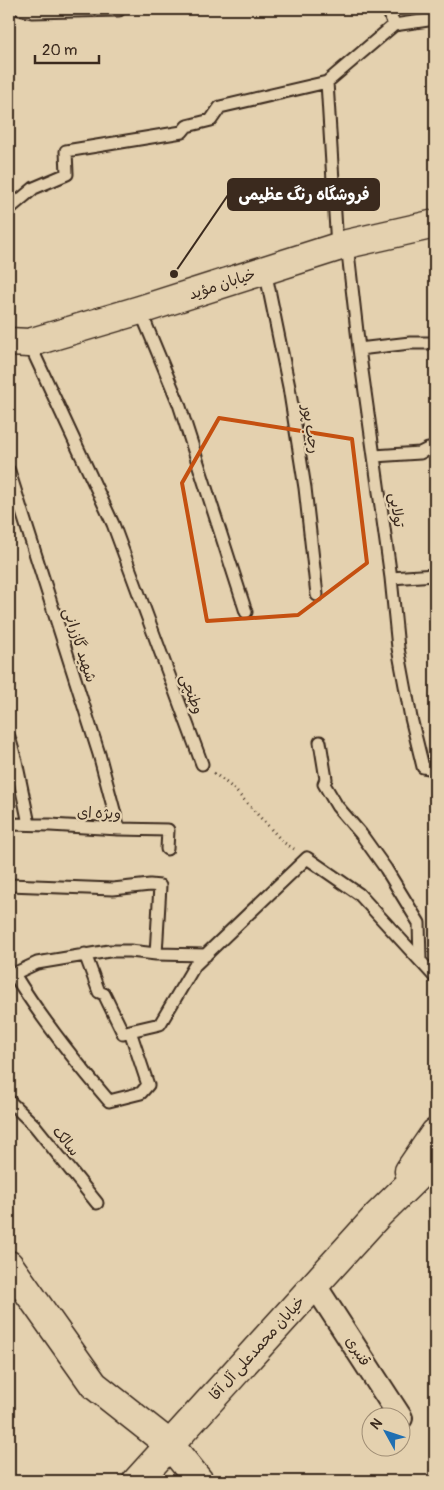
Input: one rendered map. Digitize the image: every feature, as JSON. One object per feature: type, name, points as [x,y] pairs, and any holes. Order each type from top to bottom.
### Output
[{"type":"street","name":"خیابان مؤید","points":[[19,342],[140,310],[342,246],[435,224]]},
{"type":"street","name":"خیابان محمدعلی آل آقا","points":[[378,1215],[435,1133]]},
{"type":"street","name":"خیابان محمدعلی آل آقا","points":[[137,1481],[314,1284],[378,1215],[435,1159]]},
{"type":"street","points":[[9,1265],[94,1385],[170,1446],[199,1481]]},
{"type":"street","name":"قنبری","points":[[314,1284],[395,1408]]},
{"type":"lane","points":[[19,9],[32,12],[118,9]]},
{"type":"lane","points":[[388,9],[394,25]]},
{"type":"lane","points":[[9,209],[34,188],[67,174],[66,150],[182,132],[187,126],[211,120],[220,107],[327,82],[394,25],[435,18]]},
{"type":"lane","name":"تولایی","points":[[327,82],[342,246],[360,349],[391,578],[398,648],[411,718],[423,766],[435,769]]},
{"type":"lane","name":"رجب پور","points":[[265,270],[289,387],[305,488],[317,595]]},
{"type":"lane","points":[[140,310],[179,404],[246,612]]},
{"type":"lane","name":"وطنچی","points":[[19,342],[113,524],[202,764]]},
{"type":"lane","points":[[360,349],[410,343],[435,343]]},
{"type":"lane","points":[[374,456],[420,453],[428,449],[435,449]]},
{"type":"lane","name":"شهید گازرانی","points":[[9,470],[96,745],[119,829]]},
{"type":"lane","points":[[391,578],[435,575]]},
{"type":"lane","points":[[9,737],[29,824]]},
{"type":"lane","points":[[320,742],[326,779],[324,784],[337,806],[361,834],[386,869],[419,923],[420,960]]},
{"type":"lane","name":"ویژه ای","points":[[9,824],[168,830],[167,849]]},
{"type":"lane","points":[[85,954],[99,992],[104,994],[123,1033],[160,1024],[195,965],[307,858],[359,894],[435,977]]},
{"type":"lane","points":[[9,885],[112,889],[150,885],[160,886],[156,954]]},
{"type":"lane","points":[[130,1031],[148,1085],[142,1093],[108,1102],[50,1030],[11,975],[37,963],[109,951],[206,955]]},
{"type":"lane","name":"سالک","points":[[9,1101],[35,1126],[97,1203]]},
{"type":"path","points":[[202,764],[233,788],[283,842],[307,858]]},
{"type":"highlighted area","points":[[219,418],[352,439],[367,563],[298,615],[207,621],[182,483]]},
{"type":"place","name":"فروشگاه رنگ عظیمی","points":[[174,274]]}]
